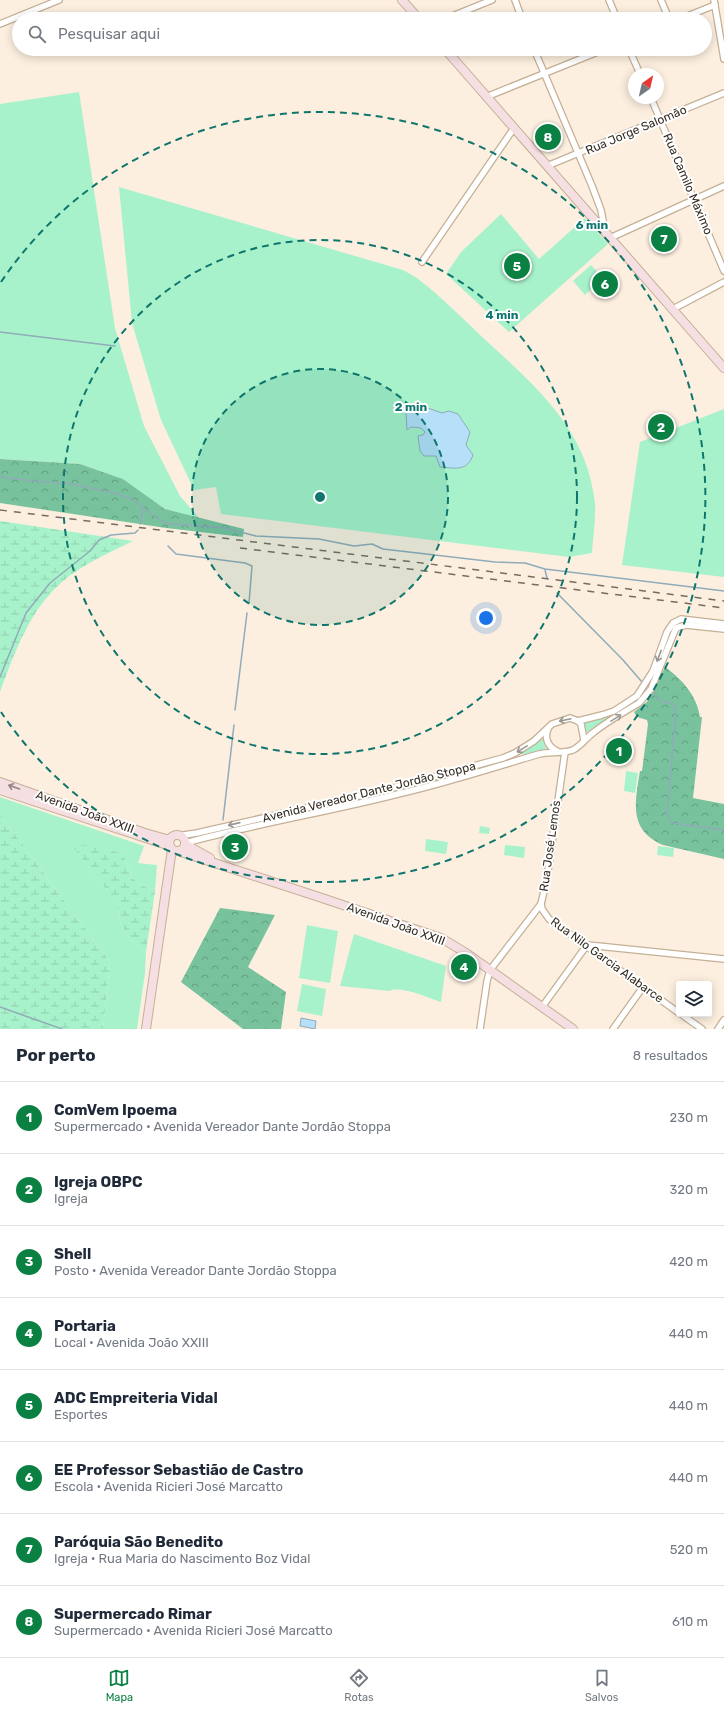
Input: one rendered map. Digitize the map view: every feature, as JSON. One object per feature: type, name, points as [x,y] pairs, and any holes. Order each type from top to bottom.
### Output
[{"type":"main road","points":[[402,0],[413,12]]},
{"type":"main road","points":[[451,56],[724,368]]},
{"type":"main road","name":"Avenida João XXIII","points":[[0,782],[145,833],[222,866],[441,938],[456,946],[573,1029]]},
{"type":"main road","name":"Avenida João XXIII","points":[[0,790],[173,844]]},
{"type":"main road","name":"Avenida João XXIII","points":[[173,844],[182,838],[185,843],[222,866]]},
{"type":"main road","points":[[146,1029],[173,844]]},
{"type":"street","points":[[30,12],[59,0]]},
{"type":"street","points":[[462,12],[492,0]]},
{"type":"street","points":[[515,0],[519,12]]},
{"type":"street","points":[[609,0],[614,12]]},
{"type":"street","points":[[661,0],[666,12]]},
{"type":"street","points":[[694,12],[715,2],[724,59]]},
{"type":"street","points":[[0,24],[12,19]]},
{"type":"street","points":[[537,56],[579,154],[601,210],[608,235],[724,186]]},
{"type":"street","points":[[486,97],[588,56]]},
{"type":"street","points":[[633,56],[638,68]]},
{"type":"street","name":"Rua Jorge Salomão","points":[[547,166],[724,93]]},
{"type":"street","name":"Rua Camilo Máximo","points":[[654,104],[724,271]]},
{"type":"street","points":[[422,262],[514,128]]},
{"type":"street","points":[[672,309],[724,282]]},
{"type":"street","name":"Avenida Vereador Dante Jordão Stoppa","points":[[173,844],[204,831],[385,790],[503,758],[534,741],[552,724],[570,718],[578,721],[614,711],[637,696],[653,671],[667,632],[676,621],[681,619],[724,624]]},
{"type":"street","name":"Avenida Vereador Dante Jordão Stoppa","points":[[185,843],[274,821],[397,795],[457,779],[539,754],[562,752],[578,747],[598,729],[639,704],[644,698],[657,676],[676,628],[686,625],[724,629]]},
{"type":"street","points":[[578,721],[583,730],[584,740]]},
{"type":"street","points":[[552,724],[547,730],[547,740],[554,749],[562,752]]},
{"type":"street","name":"Rua José Lemos","points":[[490,970],[541,904],[547,878],[562,752]]},
{"type":"street","name":"Rua Nilo Garcia Alabarce","points":[[541,904],[542,909],[550,918],[676,1010]]},
{"type":"street","points":[[542,1007],[588,945],[724,959]]},
{"type":"street","points":[[716,958],[724,964]]},
{"type":"street","points":[[480,1029],[490,970]]},
{"type":"street","points":[[613,1029],[643,987]]},
{"type":"street","name":"Rua Nilo Garcia Alabarce","points":[[686,1017],[702,1029]]},
{"type":"street","points":[[718,1029],[724,1020]]},
{"type":"green space","points":[[79,92],[115,328],[144,426],[180,496],[199,518],[165,509],[123,479],[80,464],[0,459],[0,104]]},
{"type":"green space","points":[[119,187],[403,270],[417,278],[446,302],[527,379],[559,415],[572,435],[583,456],[591,479],[595,504],[592,553],[569,557],[221,514],[216,487],[194,490],[161,420],[132,323]]},
{"type":"green space","points":[[501,214],[539,259],[585,218],[608,244],[509,332],[446,274],[461,252]]},
{"type":"green space","points":[[591,265],[603,278],[585,295],[573,281]]},
{"type":"green space","points":[[724,409],[724,577],[622,565],[640,442]]},
{"type":"green space","points":[[0,459],[80,464],[123,479],[165,509],[244,529],[243,537],[166,528],[0,503]]},
{"type":"green space","points":[[0,521],[133,541],[96,559],[70,576],[50,593],[40,606],[24,633],[0,692]]},
{"type":"green space","points":[[665,667],[688,689],[696,702],[700,717],[702,717],[693,798],[724,804],[724,859],[663,845],[652,839],[644,831],[636,814],[640,771],[642,771],[648,724],[647,720],[637,717],[634,712],[649,700]]},
{"type":"green space","points":[[612,715],[587,732],[585,731],[582,721],[599,720]]},
{"type":"green space","points":[[541,737],[546,748],[545,749],[523,755],[521,752]]},
{"type":"green space","points":[[626,771],[638,773],[635,793],[624,791]]},
{"type":"green space","points":[[0,797],[144,846],[138,863],[157,865],[155,891],[140,884],[133,878],[130,874],[123,853],[70,843],[117,903],[120,922],[131,941],[146,952],[145,973],[137,1029],[103,1029],[110,962],[0,814]]},
{"type":"green space","points":[[0,814],[110,962],[103,1029],[0,1029]]},
{"type":"green space","points":[[480,826],[490,828],[489,834],[479,833]]},
{"type":"green space","points":[[426,839],[448,842],[446,854],[425,851]]},
{"type":"green space","points":[[69,842],[123,853],[130,874],[133,878],[140,884],[155,891],[146,952],[131,941],[120,922],[117,903]]},
{"type":"green space","points":[[505,845],[525,847],[524,858],[504,855]]},
{"type":"green space","points":[[658,846],[674,848],[673,857],[657,855]]},
{"type":"green space","points":[[220,908],[275,915],[248,967],[286,992],[281,1029],[243,1029],[181,982]]},
{"type":"green space","points":[[307,925],[338,931],[330,983],[299,978]]},
{"type":"green space","points":[[354,934],[446,966],[441,1002],[407,991],[390,991],[340,986]]},
{"type":"green space","points":[[302,984],[326,989],[322,1016],[297,1011]]},
{"type":"water","points":[[425,407],[442,413],[449,411],[458,414],[470,432],[466,445],[473,455],[464,467],[440,467],[436,456],[424,456],[420,451],[418,436],[423,435],[425,432],[421,428],[411,427],[407,430],[406,413],[411,408]]},
{"type":"water","points":[[301,1018],[316,1021],[315,1029],[300,1026]]},
{"type":"waterway","points":[[0,332],[115,346]]},
{"type":"waterway","points":[[0,477],[72,484],[118,494],[131,499],[165,523],[225,528],[256,536],[319,539],[354,546],[372,544],[383,549],[495,562],[525,563],[545,569],[724,591]]},
{"type":"waterway","points":[[140,524],[143,508]]},
{"type":"waterway","points":[[0,677],[26,613],[50,583],[90,551],[99,540],[111,535],[135,533],[138,530]]},
{"type":"waterway","points":[[168,546],[176,554],[245,563],[252,566],[249,603]]},
{"type":"waterway","points":[[545,570],[547,578]]},
{"type":"waterway","points":[[557,593],[623,660],[642,682]]},
{"type":"waterway","points":[[235,710],[247,613]]},
{"type":"waterway","points":[[654,692],[658,700],[673,704],[676,709],[667,815],[669,820],[673,823],[724,830]]},
{"type":"waterway","points":[[223,820],[234,725]]},
{"type":"waterway","points":[[0,1007],[62,1029]]},
{"type":"railway","points":[[0,510],[724,601]]},
{"type":"railway","points":[[240,548],[724,608]]},
{"type":"place","name":"Supermercado Rimar","points":[[548,137]]},
{"type":"place","name":"Paróquia São Benedito","points":[[664,239]]},
{"type":"place","name":"ADC Empreiteria Vidal","points":[[517,266]]},
{"type":"place","name":"EE Professor Sebastião de Castro","points":[[605,284]]},
{"type":"place","name":"Igreja OBPC","points":[[661,427]]},
{"type":"place","name":"ComVem Ipoema","points":[[619,751]]},
{"type":"place","name":"Shell","points":[[235,847]]},
{"type":"place","name":"Portaria","points":[[464,967]]}]
